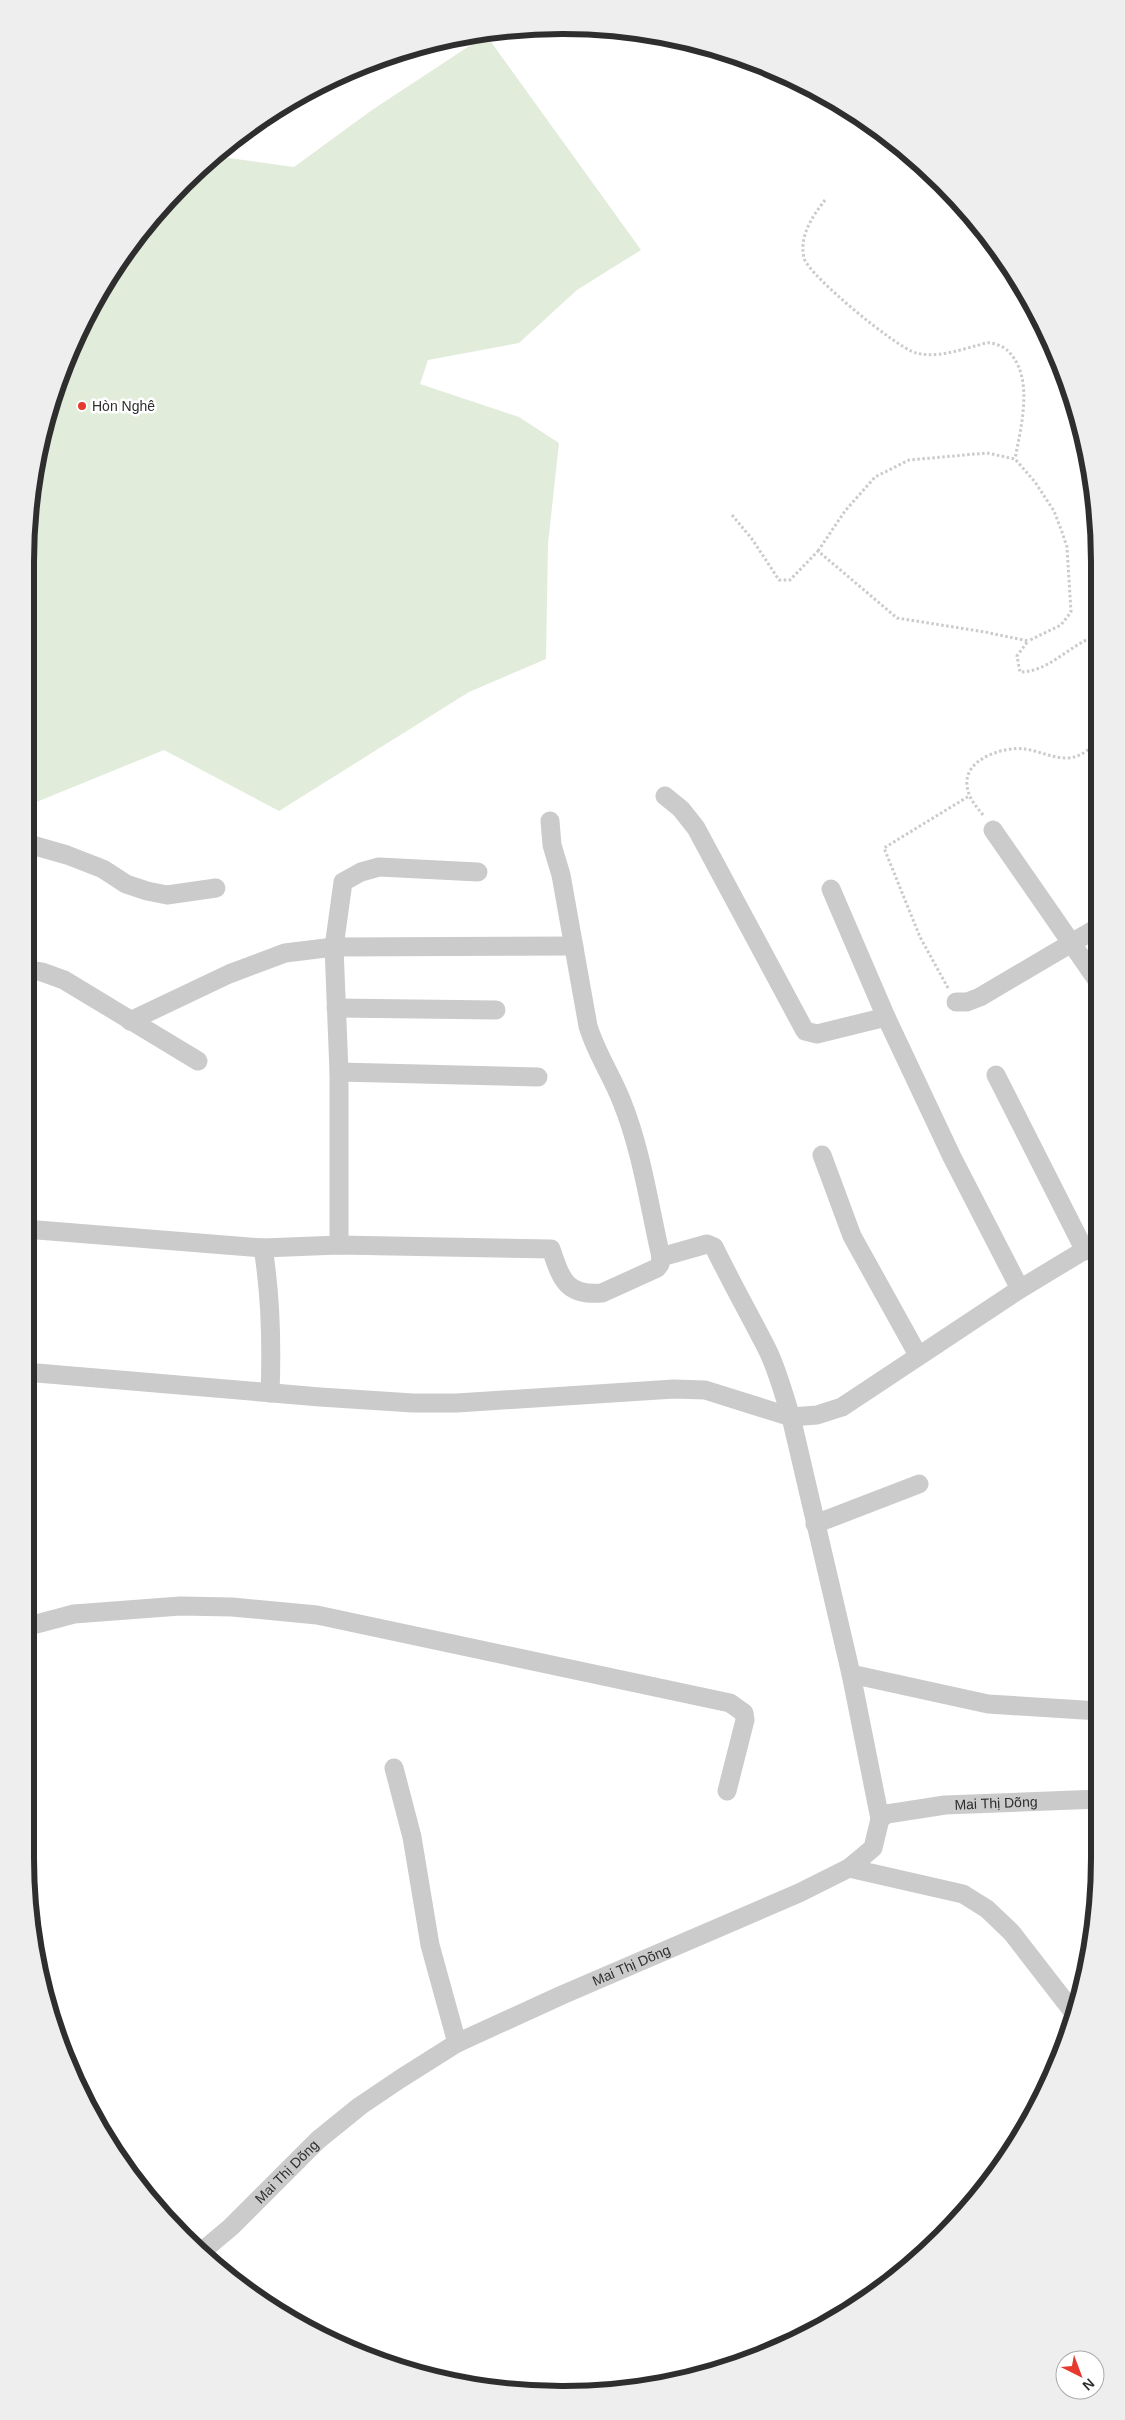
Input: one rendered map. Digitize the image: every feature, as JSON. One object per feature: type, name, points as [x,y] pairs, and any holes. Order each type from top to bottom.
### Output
[{"type":"street","points":[[665,796],[681,809],[696,828],[805,1031],[817,1034],[886,1017]]},
{"type":"street","points":[[34,1230],[263,1248],[339,1245],[551,1249],[561,1279],[575,1289],[595,1293],[602,1293],[657,1268],[661,1257],[640,1155],[622,1100],[593,1043],[588,1026],[561,875],[552,845],[550,821]]},
{"type":"street","points":[[993,830],[1091,971]]},
{"type":"street","points":[[34,846],[67,855],[103,869],[126,884],[146,891],[167,895],[216,888]]},
{"type":"street","points":[[339,1245],[339,1072],[334,947],[343,882],[361,872],[379,867],[478,872]]},
{"type":"street","points":[[831,889],[886,1017],[952,1157],[1020,1289]]},
{"type":"street","points":[[956,1002],[967,1002],[980,997],[1091,932]]},
{"type":"street","points":[[130,1021],[256,962],[285,954],[334,947],[574,946]]},
{"type":"street","points":[[34,971],[64,980],[198,1061]]},
{"type":"street","points":[[336,1008],[496,1010]]},
{"type":"street","points":[[339,1072],[538,1077]]},
{"type":"street","points":[[996,1075],[1091,1244]]},
{"type":"street","points":[[822,1154],[852,1236],[918,1355]]},
{"type":"street","points":[[661,1257],[707,1244],[714,1246],[739,1299],[766,1346],[791,1417],[851,1674],[880,1819]]},
{"type":"street","points":[[34,1373],[375,1401],[456,1403],[674,1389],[705,1390],[732,1396],[791,1417],[816,1415],[842,1406],[869,1391],[918,1355],[1020,1289],[1091,1247]]},
{"type":"street","points":[[263,1248],[270,1290],[272,1329],[270,1393]]},
{"type":"street","points":[[815,1524],[918,1484]]},
{"type":"street","points":[[34,1625],[74,1614],[180,1606],[232,1607],[317,1614],[730,1703],[744,1713],[745,1720],[727,1791]]},
{"type":"street","points":[[851,1674],[988,1704],[1091,1710]]},
{"type":"street","points":[[394,1768],[412,1837],[430,1945],[457,2043]]},
{"type":"street","name":"Mai Thị Dõng","points":[[206,2248],[231,2227],[318,2140],[360,2106],[457,2043],[571,1991],[799,1893],[849,1868],[873,1848],[880,1819],[887,1814],[929,1806],[1091,1799]]},
{"type":"street","points":[[849,1868],[963,1894],[987,1909],[1012,1933],[1069,2007]]},
{"type":"path","points":[[825,200],[810,220],[804,238],[804,260],[818,278],[848,304],[897,344],[915,353],[934,356],[990,342],[1006,349],[1019,364],[1023,388],[1022,418],[1015,459]]},
{"type":"path","points":[[732,515],[752,539],[779,580],[790,580],[818,551],[845,511],[875,477],[909,460],[987,453],[1015,459],[1035,482],[1054,511],[1062,532],[1067,556],[1071,612],[1061,625],[1028,641],[1017,656],[1020,672],[1035,672],[1083,640],[1091,638]]},
{"type":"path","points":[[818,551],[897,618],[1028,641]]},
{"type":"path","points":[[993,830],[968,796],[966,783],[970,771],[985,756],[1003,750],[1024,748],[1067,758],[1083,754],[1091,747]]},
{"type":"path","points":[[956,1002],[920,937],[884,848],[968,796]]},
{"type":"green space","points":[[489,39],[641,250],[577,290],[519,343],[428,360],[420,384],[519,417],[559,443],[548,544],[546,659],[469,692],[279,811],[164,750],[34,803],[34,562],[38,493],[44,459],[62,393],[88,329],[123,269],[143,241],[189,189],[224,157],[294,167],[372,110],[477,41]]},
{"type":"place","name":"Hòn Nghê","points":[[82,406]]}]
